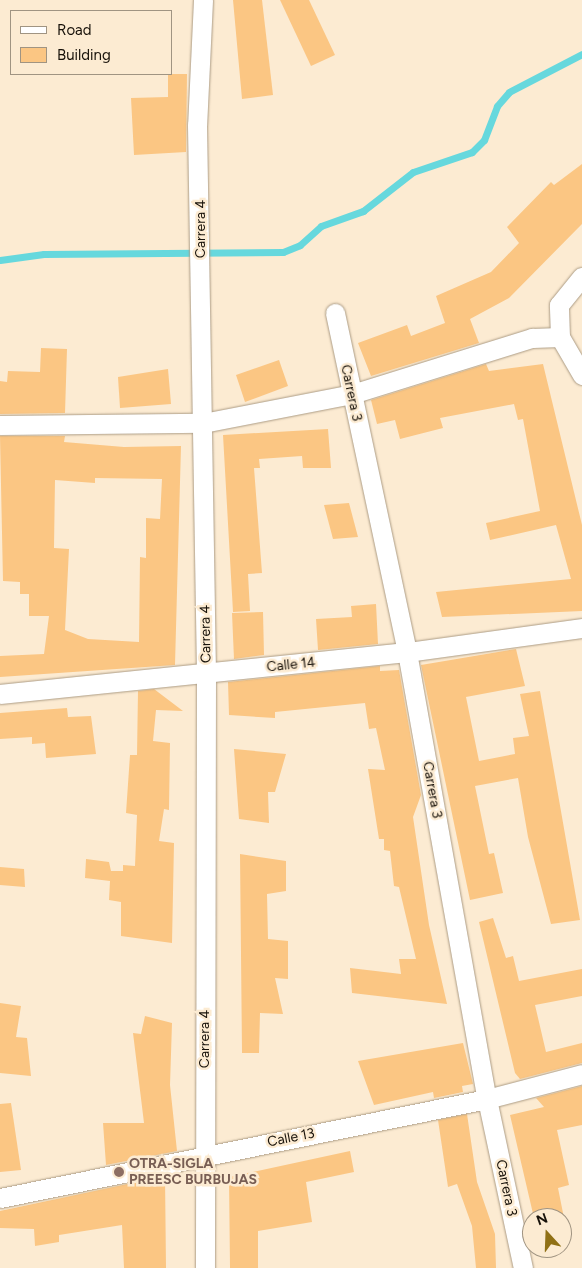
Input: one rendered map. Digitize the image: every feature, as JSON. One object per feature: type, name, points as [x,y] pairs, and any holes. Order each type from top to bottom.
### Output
[{"type":"street","name":"Carrera 4","points":[[203,0],[198,125],[202,219],[206,675],[205,1268]]},
{"type":"street","points":[[582,277],[559,305],[560,337],[582,375]]},
{"type":"street","name":"Carrera 3","points":[[334,313],[407,652],[487,1099],[523,1268]]},
{"type":"street","points":[[0,424],[204,423],[352,394],[532,338],[560,337]]},
{"type":"street","name":"Calle 14","points":[[0,694],[206,675],[407,652],[582,628]]},
{"type":"street","name":"Calle 13","points":[[0,1198],[487,1099],[582,1074]]},
{"type":"building","points":[[233,0],[262,0],[273,95],[242,99]]},
{"type":"building","points":[[280,0],[309,0],[335,55],[311,66]]},
{"type":"building","points":[[187,74],[186,152],[134,155],[131,98],[168,97],[168,75]]},
{"type":"building","points":[[582,164],[582,224],[509,298],[470,319],[479,343],[371,376],[358,343],[407,325],[411,336],[445,323],[436,296],[491,272],[519,243],[507,227],[551,182],[554,185]]},
{"type":"building","points":[[41,348],[67,349],[65,413],[0,414],[0,381],[7,382],[8,371],[40,372]]},
{"type":"building","points":[[279,360],[288,386],[245,402],[236,375]]},
{"type":"building","points":[[486,364],[489,371],[543,364],[582,525],[582,611],[442,617],[436,592],[571,579],[556,525],[490,540],[486,523],[540,511],[523,419],[518,420],[514,404],[440,418],[443,428],[400,439],[395,420],[377,424],[371,400]]},
{"type":"building","points":[[168,369],[171,404],[120,408],[118,377]]},
{"type":"building","points":[[328,429],[331,468],[303,468],[302,456],[259,459],[260,468],[254,468],[262,573],[248,574],[250,611],[233,612],[223,435]]},
{"type":"building","points":[[0,436],[65,436],[64,442],[124,447],[181,446],[175,665],[0,677],[0,656],[44,654],[49,616],[29,616],[29,594],[20,594],[20,582],[3,581]],"holes":[[[95,478],[162,479],[160,519],[146,518],[146,558],[140,557],[139,642],[88,639],[65,630],[69,549],[54,548],[55,480],[95,483]]]},
{"type":"building","points":[[349,503],[358,537],[333,539],[324,505]]},
{"type":"building","points":[[376,604],[378,644],[318,650],[316,619],[352,617],[351,606]]},
{"type":"building","points":[[263,612],[264,655],[234,659],[232,613]]},
{"type":"building","points":[[516,649],[525,686],[466,697],[479,761],[515,754],[513,738],[529,736],[520,694],[540,691],[580,920],[551,924],[528,837],[518,778],[475,786],[489,854],[494,853],[503,893],[470,900],[421,665]]},
{"type":"building","points":[[380,666],[380,671],[399,670],[421,795],[413,817],[429,925],[447,1004],[352,993],[350,968],[401,974],[399,959],[416,959],[399,887],[394,886],[390,851],[384,850],[384,839],[379,839],[368,769],[385,770],[376,728],[369,729],[365,703],[275,712],[275,718],[229,715],[228,682]]},
{"type":"building","points":[[154,689],[183,711],[156,710],[153,741],[170,743],[169,810],[164,809],[159,841],[174,843],[172,943],[121,936],[121,902],[109,900],[110,881],[85,878],[86,859],[109,862],[111,871],[123,871],[123,865],[135,866],[137,815],[126,813],[130,755],[137,755],[138,691]]},
{"type":"building","points":[[67,708],[68,717],[91,716],[96,754],[46,758],[45,743],[32,744],[32,737],[0,739],[0,713]]},
{"type":"building","points":[[234,749],[286,754],[275,792],[268,792],[269,823],[239,819]]},
{"type":"building","points":[[240,854],[286,861],[286,891],[267,894],[268,939],[288,941],[288,979],[275,978],[283,1014],[260,1013],[259,1053],[242,1053]]},
{"type":"building","points":[[0,867],[24,869],[25,887],[0,885]]},
{"type":"building","points":[[493,918],[506,958],[513,956],[519,981],[582,969],[582,996],[535,1005],[546,1052],[582,1043],[582,1063],[520,1079],[515,1073],[479,922]]},
{"type":"building","points":[[0,1003],[21,1006],[16,1037],[27,1038],[31,1076],[0,1073]]},
{"type":"building","points":[[145,1016],[172,1023],[170,1085],[177,1151],[106,1165],[103,1123],[144,1123],[133,1033],[141,1034]]},
{"type":"building","points":[[463,1043],[473,1084],[462,1086],[463,1092],[434,1098],[433,1092],[374,1105],[358,1061]]},
{"type":"building","points":[[582,1086],[582,1125],[557,1130],[569,1185],[558,1188],[562,1208],[532,1208],[510,1115],[544,1107],[536,1098]]},
{"type":"building","points":[[11,1103],[21,1170],[0,1172],[0,1104]]},
{"type":"building","points":[[467,1114],[477,1182],[495,1234],[496,1268],[476,1268],[472,1226],[457,1184],[448,1187],[438,1120]]},
{"type":"building","points":[[350,1151],[354,1172],[306,1182],[312,1222],[258,1231],[258,1268],[230,1268],[229,1177]]},
{"type":"building","points":[[165,1176],[166,1268],[124,1268],[122,1225],[59,1235],[59,1242],[35,1246],[34,1229],[0,1228],[0,1211]]},
{"type":"waterway","points":[[0,260],[44,254],[283,252],[300,245],[321,226],[363,211],[413,172],[472,152],[484,140],[497,106],[509,92],[582,54]]},
{"type":"place","name":"OTRA-SIGLA PREESC BURBUJAS","points":[[119,1172]]}]
